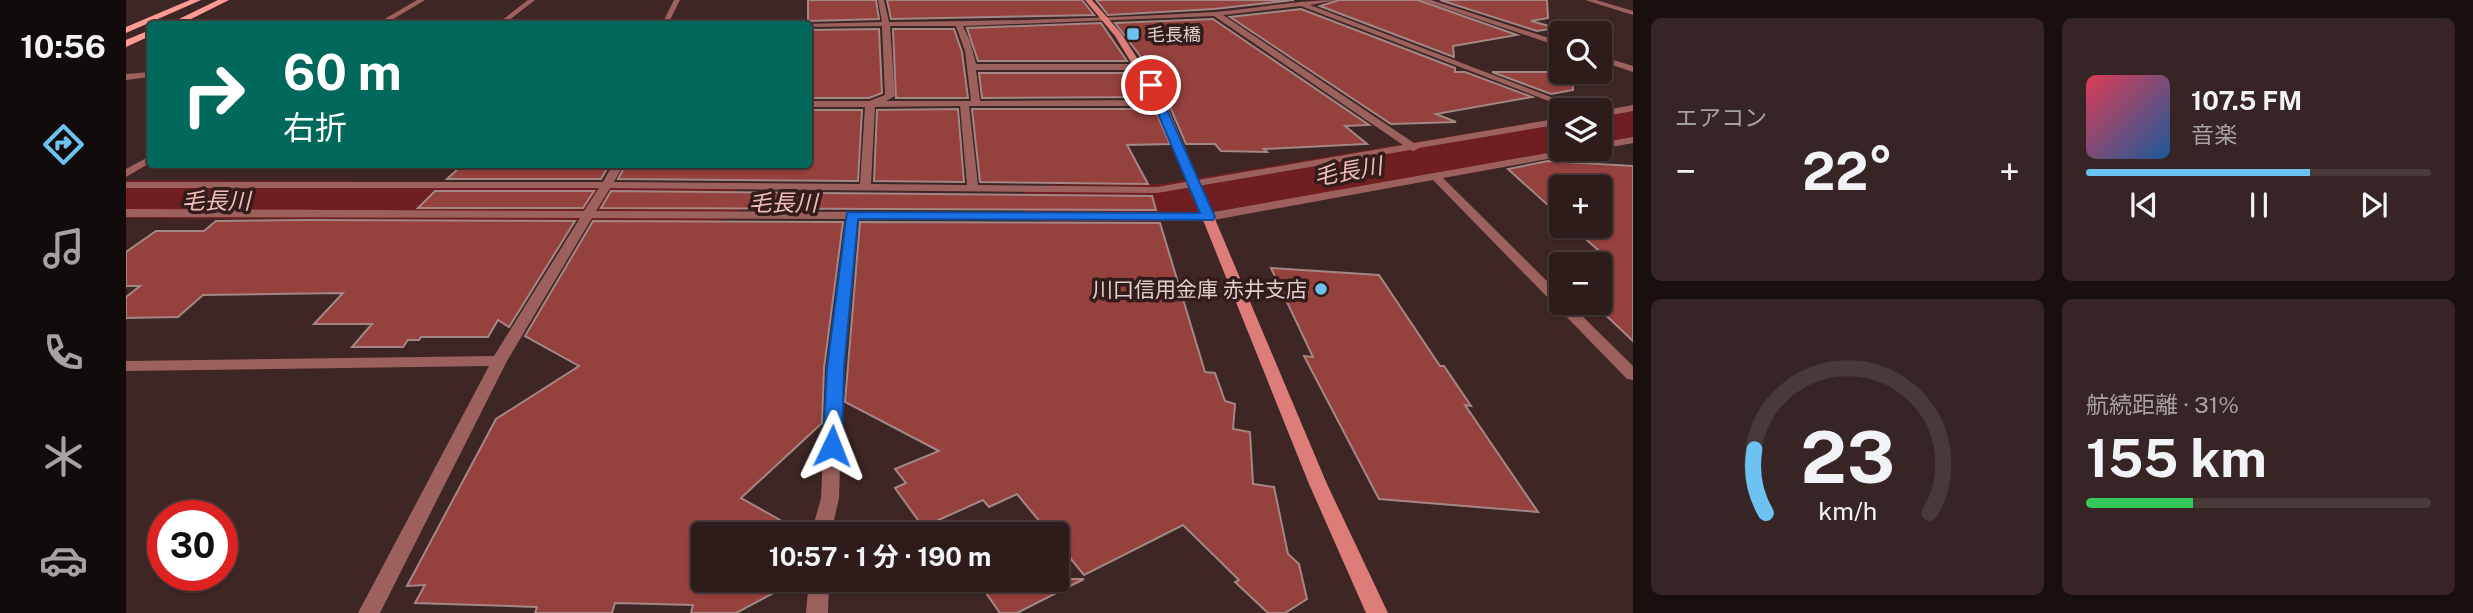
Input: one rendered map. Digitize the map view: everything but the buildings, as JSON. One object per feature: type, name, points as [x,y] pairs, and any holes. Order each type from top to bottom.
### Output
[{"type":"main road","points":[[147,21],[197,0]]},
{"type":"main road","points":[[177,21],[225,0]]},
{"type":"main road","points":[[126,30],[147,21]]},
{"type":"main road","points":[[126,44],[147,34]]},
{"type":"street","points":[[385,21],[422,0]]},
{"type":"street","points":[[504,21],[533,0]]},
{"type":"street","points":[[666,21],[677,0]]},
{"type":"street","points":[[870,104],[890,96],[886,24],[881,0]]},
{"type":"street","points":[[1088,0],[1104,17],[1140,67],[1161,103],[1318,484],[1377,613]]},
{"type":"street","points":[[812,25],[958,23],[1216,13],[1333,0]]},
{"type":"street","points":[[1424,0],[1549,41]]},
{"type":"street","points":[[1588,0],[1633,13]]},
{"type":"street","points":[[1300,3],[1549,98]]},
{"type":"street","points":[[1216,13],[1414,148]]},
{"type":"street","points":[[958,23],[972,67],[976,103]]},
{"type":"street","points":[[1612,62],[1633,69]]},
{"type":"street","points":[[972,67],[1140,67]]},
{"type":"street","points":[[126,77],[147,75]]},
{"type":"street","points":[[964,103],[973,189]]},
{"type":"street","points":[[812,104],[1161,103]]},
{"type":"street","points":[[865,188],[870,104]]},
{"type":"street","points":[[1612,112],[1633,108]]},
{"type":"street","points":[[126,214],[597,200],[865,188],[1157,191],[1195,188],[1549,123]]},
{"type":"street","points":[[1612,144],[1631,142]]},
{"type":"street","points":[[126,185],[597,200],[852,215],[1207,214],[1549,156]]},
{"type":"street","points":[[126,174],[147,161]]},
{"type":"street","points":[[369,613],[499,361],[617,168]]},
{"type":"street","points":[[1435,176],[1633,375]]},
{"type":"street","points":[[824,522],[830,498],[835,368],[852,215]]},
{"type":"street","points":[[126,366],[499,361]]},
{"type":"street","points":[[817,613],[818,592]]},
{"type":"waterway","name":"毛長川","points":[[1612,127],[1633,123]]},
{"type":"waterway","name":"毛長川","points":[[1049,204],[1161,203],[1549,137]]},
{"type":"waterway","name":"毛長川","points":[[126,199],[712,203]]},
{"type":"place","name":"毛長橋","points":[[1133,34]]},
{"type":"place","name":"川口信用金庫 赤井支店","points":[[1321,289]]},
{"type":"route","points":[[832,446],[835,368],[852,215],[1208,217],[1151,85]]}]
